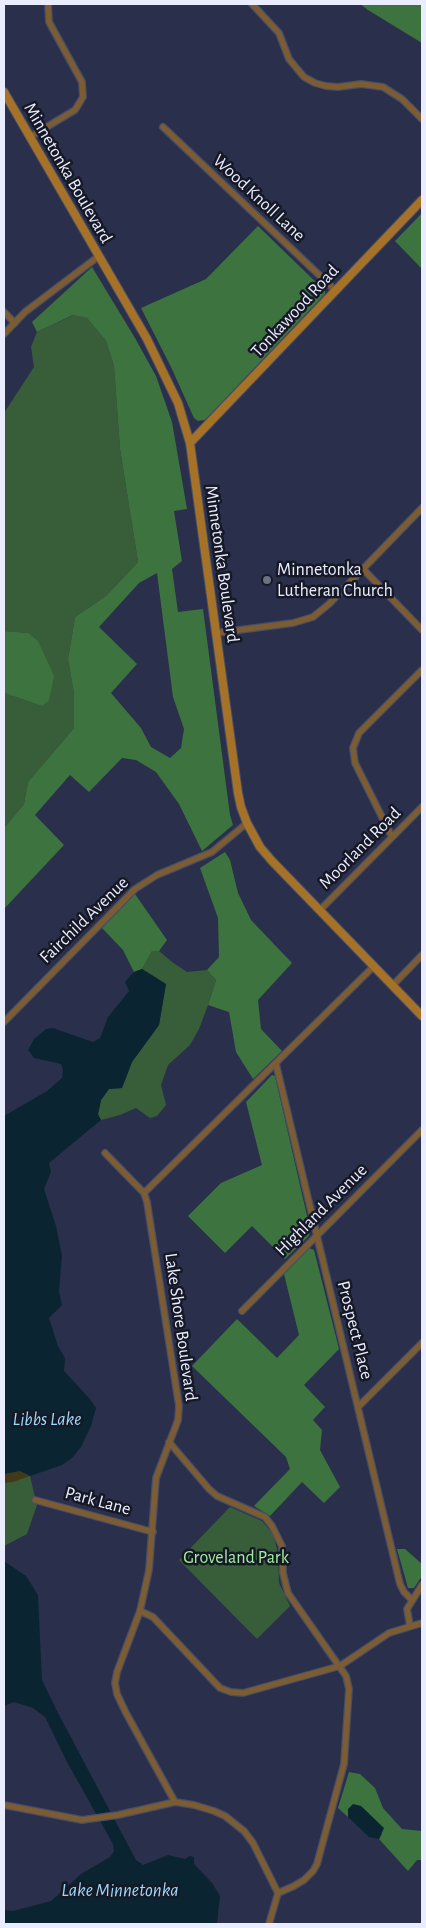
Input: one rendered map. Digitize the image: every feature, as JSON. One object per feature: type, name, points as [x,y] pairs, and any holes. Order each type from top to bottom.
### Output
[{"type":"main road","name":"Minnetonka Boulevard","points":[[4,92],[147,339],[178,403],[190,443],[238,793],[247,823],[260,847],[422,1016]]},
{"type":"main road","name":"Tonkawood Road","points":[[190,443],[422,200]]},
{"type":"street","points":[[30,137],[75,110],[83,98],[82,82],[49,22],[48,4]]},
{"type":"street","points":[[252,4],[279,33],[289,59],[304,77],[326,86],[338,87],[361,84],[383,87],[402,99],[422,119]]},
{"type":"street","name":"Wood Knoll Lane","points":[[163,127],[335,290]]},
{"type":"street","points":[[4,334],[25,312],[99,256]]},
{"type":"street","points":[[4,312],[15,323]]},
{"type":"street","points":[[216,632],[293,623],[313,617],[329,604],[422,508]]},
{"type":"street","points":[[363,569],[422,630]]},
{"type":"street","points":[[392,837],[356,763],[352,748],[359,733],[422,670]]},
{"type":"street","name":"Moorland Road","points":[[320,910],[422,807]]},
{"type":"street","name":"Fairchild Avenue","points":[[4,1022],[135,889],[157,875],[212,852],[247,823]]},
{"type":"street","points":[[392,986],[422,955]]},
{"type":"street","points":[[104,1153],[144,1193],[374,966]]},
{"type":"street","name":"Prospect Place","points":[[276,1064],[400,1584],[404,1592],[412,1600]]},
{"type":"street","name":"Highland Avenue","points":[[242,1311],[422,1130]]},
{"type":"street","name":"Lake Shore Boulevard","points":[[144,1193],[164,1301],[179,1406],[178,1420],[156,1478],[149,1570],[140,1611],[117,1672],[115,1684],[117,1694],[126,1712],[175,1802]]},
{"type":"street","points":[[358,1407],[422,1343]]},
{"type":"street","points":[[169,1442],[217,1496],[265,1517],[272,1526],[282,1546],[283,1573],[288,1593],[346,1676],[349,1689],[344,1764],[319,1857],[313,1871],[304,1880],[278,1893]]},
{"type":"street","name":"Park Lane","points":[[35,1500],[153,1532]]},
{"type":"street","points":[[410,1626],[407,1609],[422,1585]]},
{"type":"street","points":[[140,1611],[153,1617],[220,1688],[231,1692],[243,1693],[340,1666],[389,1633],[422,1623]]},
{"type":"street","points":[[4,1805],[82,1820],[118,1815],[175,1802],[214,1811],[225,1816],[244,1831],[253,1843],[278,1893],[269,1924]]},
{"type":"green space","points":[[360,4],[422,4],[422,43],[368,10]]},
{"type":"green space","points":[[422,213],[422,269],[395,241]]},
{"type":"green space","points":[[258,226],[325,291],[325,294],[205,420],[198,421],[194,418],[141,308],[206,279]]},
{"type":"green space","points":[[92,267],[156,376],[172,422],[187,509],[174,511],[182,561],[172,569],[178,612],[203,609],[230,815],[233,825],[202,851],[179,804],[156,772],[136,760],[122,758],[89,792],[70,775],[35,815],[64,845],[4,909],[4,828],[24,804],[28,782],[74,728],[74,694],[68,659],[75,617],[106,596],[138,562],[120,449],[114,366],[106,341],[87,318],[73,315],[37,332],[32,322]],"holes":[[[157,573],[173,697],[184,729],[181,748],[170,758],[151,747],[141,728],[111,693],[137,664],[99,627],[139,583]]]},
{"type":"green space","points":[[74,315],[87,318],[106,341],[114,366],[120,449],[138,562],[106,596],[75,617],[68,659],[74,694],[74,728],[28,782],[24,804],[4,828],[4,693],[42,706],[28,633],[4,631],[4,413],[34,367],[31,347],[37,332]]},
{"type":"green space","points":[[4,631],[28,633],[38,641],[54,676],[49,700],[42,706],[4,693]]},
{"type":"green space","points":[[225,852],[230,860],[238,893],[251,920],[292,963],[258,1000],[261,1029],[282,1051],[253,1079],[236,1052],[229,1012],[208,1005],[216,980],[207,970],[219,957],[218,918],[200,868]]},
{"type":"green space","points":[[135,894],[167,940],[159,951],[152,951],[142,969],[134,972],[123,950],[102,928]]},
{"type":"green space","points":[[152,951],[159,951],[187,972],[207,970],[216,980],[199,1029],[190,1045],[168,1065],[161,1085],[166,1105],[157,1116],[150,1118],[136,1108],[101,1120],[98,1115],[101,1100],[109,1089],[122,1088],[132,1062],[159,1025],[166,984],[142,969]]},
{"type":"green space","points":[[272,1075],[275,1076],[310,1229],[309,1236],[285,1259],[252,1226],[225,1253],[188,1216],[221,1183],[262,1165],[246,1102]]},
{"type":"green space","points":[[309,1248],[314,1250],[339,1349],[304,1385],[325,1407],[313,1420],[322,1430],[320,1450],[340,1487],[324,1503],[302,1482],[270,1516],[254,1506],[290,1469],[286,1457],[192,1366],[237,1319],[277,1358],[299,1335],[284,1274]]},
{"type":"green space","points":[[20,1471],[30,1476],[37,1505],[27,1534],[4,1546],[4,1474]]},
{"type":"green space","name":"Groveland Park","points":[[230,1507],[262,1521],[273,1534],[278,1553],[279,1583],[290,1606],[257,1639],[179,1560]]},
{"type":"green space","points":[[397,1549],[405,1549],[422,1564],[422,1576],[414,1588],[408,1588]]},
{"type":"green space","points":[[349,1772],[360,1774],[375,1788],[383,1808],[402,1829],[422,1831],[422,1860],[417,1860],[408,1871],[379,1839],[382,1834],[348,1809],[348,1817],[338,1808]]},
{"type":"sand","points":[[20,1471],[30,1476],[4,1483],[4,1474]]},
{"type":"water","name":"Libbs Lake","points":[[142,969],[166,984],[159,1025],[132,1062],[122,1088],[109,1089],[101,1100],[98,1114],[101,1120],[49,1163],[51,1172],[44,1189],[56,1226],[62,1256],[59,1291],[62,1305],[49,1318],[58,1346],[65,1358],[64,1371],[96,1408],[91,1426],[81,1447],[72,1458],[62,1465],[30,1476],[20,1471],[4,1474],[4,1116],[47,1091],[62,1078],[63,1070],[61,1064],[34,1058],[28,1050],[34,1039],[46,1029],[53,1028],[93,1042],[100,1038],[108,1017],[129,991],[125,982],[134,972]]},
{"type":"water","name":"Lake Minnetonka","points":[[4,1561],[26,1576],[38,1595],[42,1680],[136,1860],[143,1865],[168,1855],[185,1859],[190,1856],[194,1857],[194,1864],[212,1883],[220,1896],[217,1924],[4,1924],[4,1910],[13,1911],[51,1901],[81,1874],[110,1857],[114,1851],[113,1844],[67,1762],[45,1717],[33,1708],[14,1702],[4,1706]]},
{"type":"water","points":[[353,1804],[361,1806],[384,1828],[379,1839],[369,1837],[348,1817],[348,1809]]},
{"type":"place","name":"Minnetonka Lutheran Church","points":[[267,580]]}]
